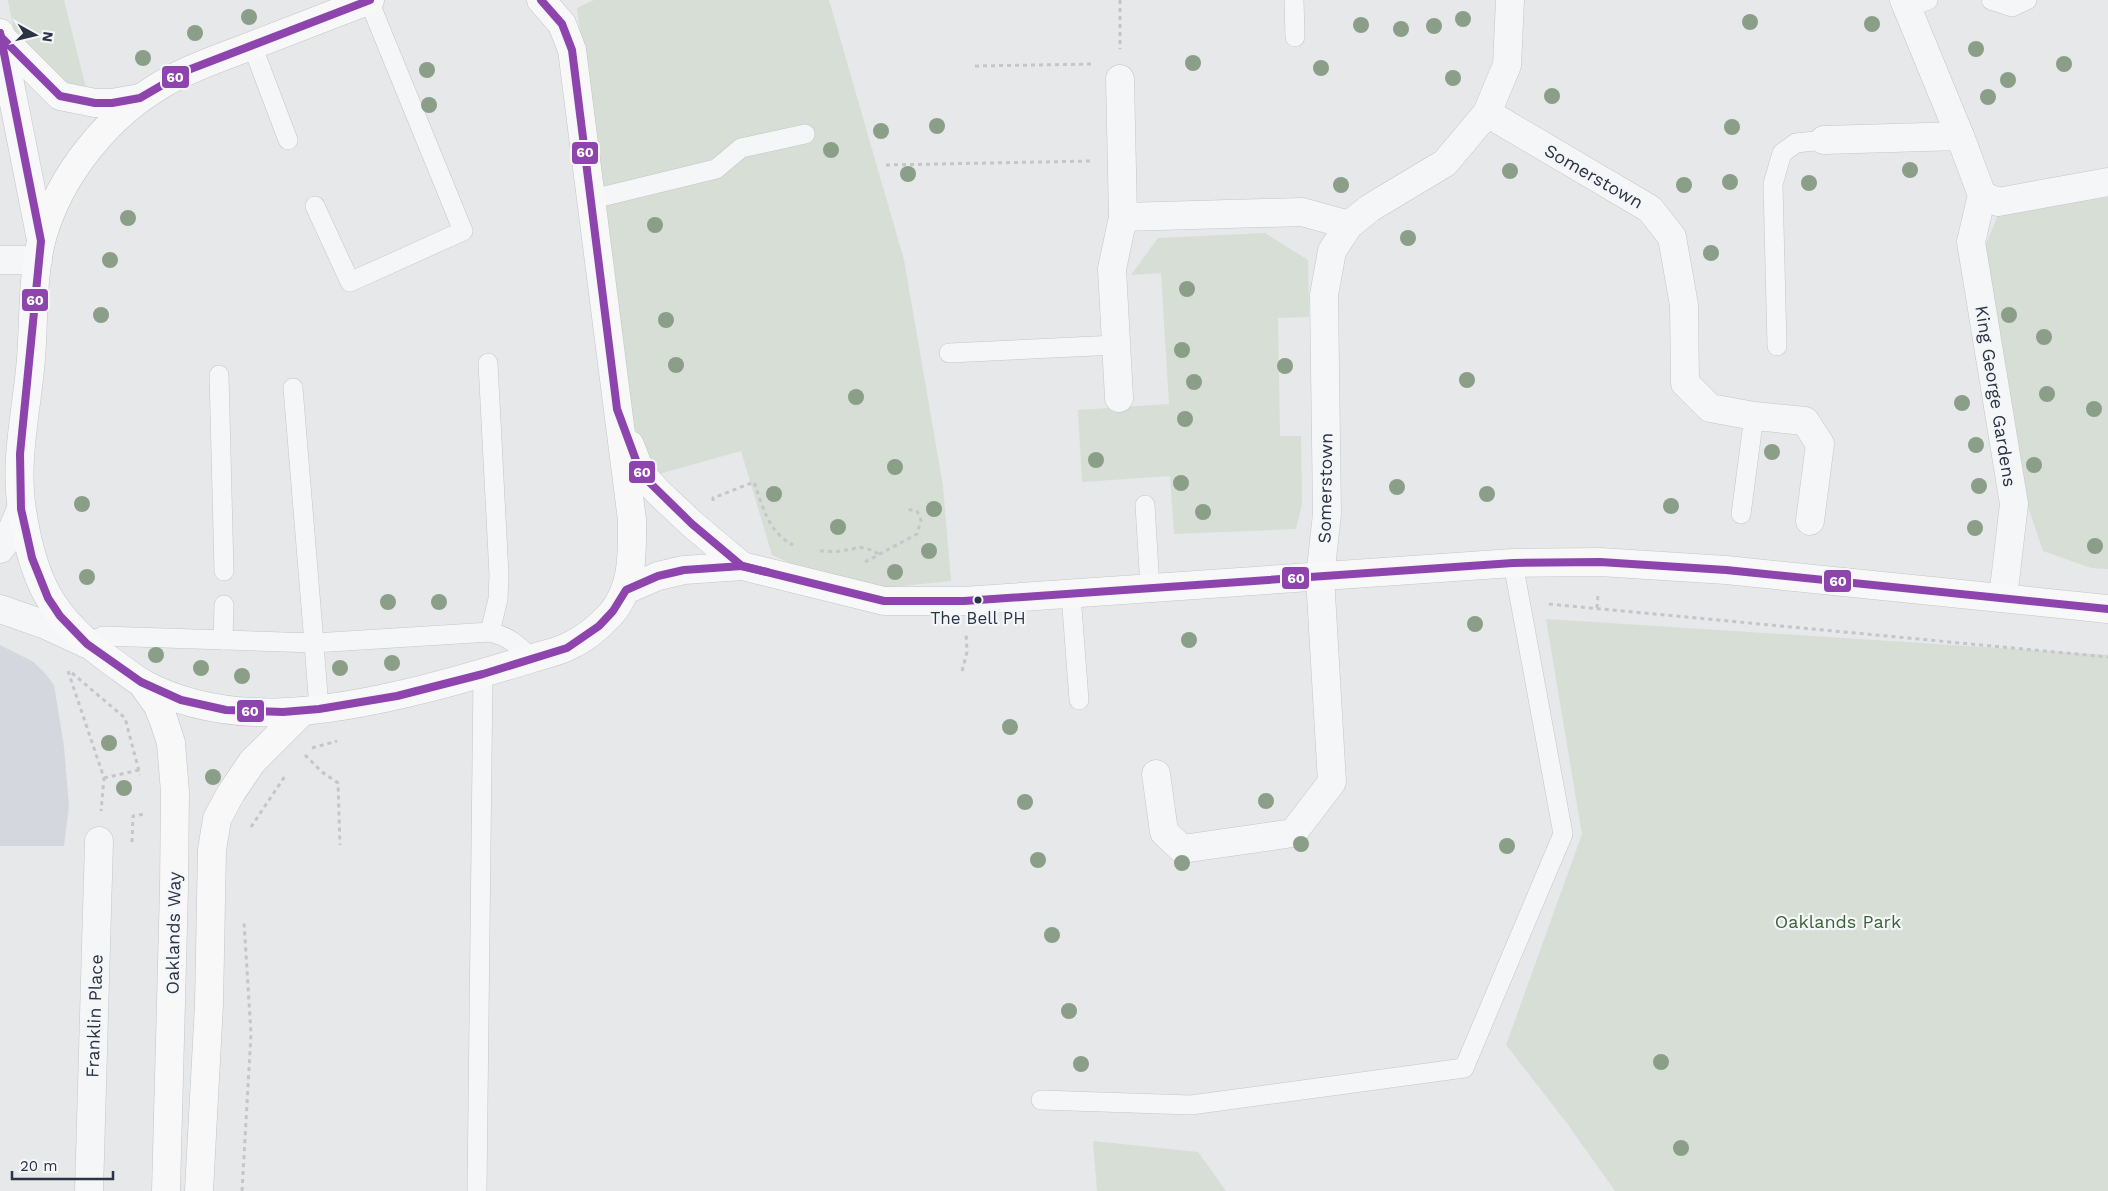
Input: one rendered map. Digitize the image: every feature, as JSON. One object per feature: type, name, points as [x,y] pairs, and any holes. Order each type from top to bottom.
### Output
[{"type":"main road","points":[[369,0],[188,70],[140,98],[81,157],[52,207],[39,251],[30,364],[20,454],[22,509],[32,558],[48,598],[60,616],[87,644],[141,682],[181,700],[226,710],[255,712],[311,710],[390,697],[483,674],[567,648],[583,638],[613,611],[626,590],[632,560],[632,520],[572,50],[562,24],[541,0]]},
{"type":"main road","points":[[0,35],[60,96],[95,103],[112,103],[140,98]]},
{"type":"main road","points":[[0,35],[39,251]]},
{"type":"main road","points":[[617,408],[637,463],[646,479],[700,531],[742,566]]},
{"type":"main road","points":[[626,590],[658,576],[684,570],[742,566],[884,601],[964,601],[1513,563],[1600,562],[1726,570],[2108,608]]},
{"type":"main road","name":"Oaklands Way","points":[[141,682],[158,706],[164,721],[171,743],[174,775],[174,898],[166,1191]]},
{"type":"main road","points":[[199,1191],[209,1004],[212,850],[217,819],[230,794],[252,762],[311,710]]},
{"type":"street","name":"Somerstown","points":[[1156,774],[1164,832],[1182,849],[1294,832],[1332,782],[1320,576],[1328,514],[1324,295],[1332,251],[1349,225],[1370,208],[1445,163],[1487,113],[1507,64],[1510,0]]},
{"type":"street","points":[[1913,3],[1982,195],[1998,202],[2108,182]]},
{"type":"street","points":[[1119,398],[1112,269],[1123,216],[1120,71]]},
{"type":"street","name":"Somerstown","points":[[1487,113],[1650,209],[1672,237],[1684,305],[1685,383],[1710,408],[1754,416],[1805,421],[1820,444],[1810,521]]},
{"type":"street","points":[[1824,140],[1960,136]]},
{"type":"street","name":"King George Gardens","points":[[1982,195],[1971,242],[2014,504],[2003,598]]},
{"type":"street","points":[[1123,216],[1302,212],[1349,225]]},
{"type":"street","points":[[0,260],[39,251]]},
{"type":"street","points":[[0,549],[9,537],[22,509]]},
{"type":"street","points":[[0,609],[46,625],[87,644]]},
{"type":"street","name":"Franklin Place","points":[[88,1191],[99,841]]},
{"type":"lane","points":[[315,206],[350,282],[464,231],[369,0]]},
{"type":"lane","points":[[1294,0],[1295,37]]},
{"type":"lane","points":[[1991,0],[2012,7],[2027,0]]},
{"type":"lane","points":[[252,46],[288,140]]},
{"type":"lane","points":[[590,198],[716,169],[741,148],[805,134]]},
{"type":"lane","points":[[1777,346],[1773,184],[1782,153],[1796,143],[1824,140]]},
{"type":"lane","points":[[950,353],[1116,345]]},
{"type":"lane","points":[[488,363],[499,576],[498,599],[490,632]]},
{"type":"lane","points":[[219,375],[224,571]]},
{"type":"lane","points":[[293,388],[314,642],[311,710]]},
{"type":"lane","points":[[1741,514],[1754,416]]},
{"type":"lane","points":[[1145,504],[1150,588]]},
{"type":"lane","points":[[1042,1100],[1191,1105],[1464,1068],[1563,834],[1513,563]]},
{"type":"lane","points":[[1071,595],[1080,700]]},
{"type":"lane","points":[[223,640],[224,605]]},
{"type":"lane","points":[[87,644],[103,636],[314,642],[490,632],[504,635],[516,642],[531,658]]},
{"type":"lane","points":[[477,1191],[483,674]]},
{"type":"path","points":[[974,66],[1120,71],[1120,0]]},
{"type":"path","points":[[886,165],[1122,160]]},
{"type":"path","points":[[700,531],[712,522],[713,498],[754,482],[767,518],[780,538],[800,548]]},
{"type":"path","points":[[862,564],[917,534],[921,520],[917,510],[906,509]]},
{"type":"path","points":[[822,557],[815,553],[841,551],[856,547],[868,548],[879,554]]},
{"type":"path","points":[[962,670],[967,652],[964,601]]},
{"type":"path","points":[[1520,602],[2108,658]]},
{"type":"path","points":[[62,666],[125,718],[141,779]]},
{"type":"path","points":[[68,671],[104,778],[99,841],[132,844],[133,816],[149,813]]},
{"type":"path","points":[[340,845],[338,783],[322,772],[302,752],[345,738]]},
{"type":"path","points":[[104,778],[139,770]]},
{"type":"path","points":[[250,829],[286,776]]},
{"type":"path","points":[[242,1191],[251,1034],[245,936]]},
{"type":"shaded area","points":[[0,645],[32,661],[54,685],[64,747],[69,806],[64,846],[0,846]]},
{"type":"green space","points":[[8,0],[64,0],[86,88],[69,88],[15,35]]},
{"type":"green space","points":[[594,0],[829,0],[904,260],[943,486],[951,581],[882,588],[816,575],[772,555],[741,451],[655,475],[642,448],[628,408],[577,8]]},
{"type":"green space","points":[[2108,197],[2108,569],[2091,568],[2043,551],[2026,501],[1985,246],[1999,213]]},
{"type":"green space","points":[[1265,233],[1308,260],[1309,317],[1278,318],[1280,436],[1301,436],[1302,504],[1296,529],[1174,534],[1170,476],[1082,482],[1078,410],[1169,404],[1161,273],[1131,275],[1158,238]]},
{"type":"green space","name":"Oaklands Park","points":[[1546,619],[2108,655],[2108,1191],[1615,1191],[1566,1122],[1506,1045],[1582,834]]},
{"type":"green space","points":[[1093,1141],[1198,1152],[1226,1191],[1097,1191]]},
{"type":"transit line","name":"60","points":[[0,33],[1,37],[60,96],[95,103],[112,103],[140,98],[188,70],[370,0]]},
{"type":"transit line","name":"60","points":[[541,0],[562,24],[572,50],[617,409],[637,463],[646,479],[692,524],[742,566],[767,572]]},
{"type":"transit line","name":"60","points":[[0,33],[41,241],[20,454],[21,509],[32,558],[48,598],[60,616],[87,644],[141,682],[181,700],[226,710],[283,712],[319,709],[397,696],[483,674],[567,648],[599,626],[613,611],[626,590],[658,576],[684,570],[742,566],[884,601],[964,601],[1513,563],[1600,562],[1726,570],[2108,609]]},
{"type":"place","name":"The Bell PH","points":[[978,600]]}]
